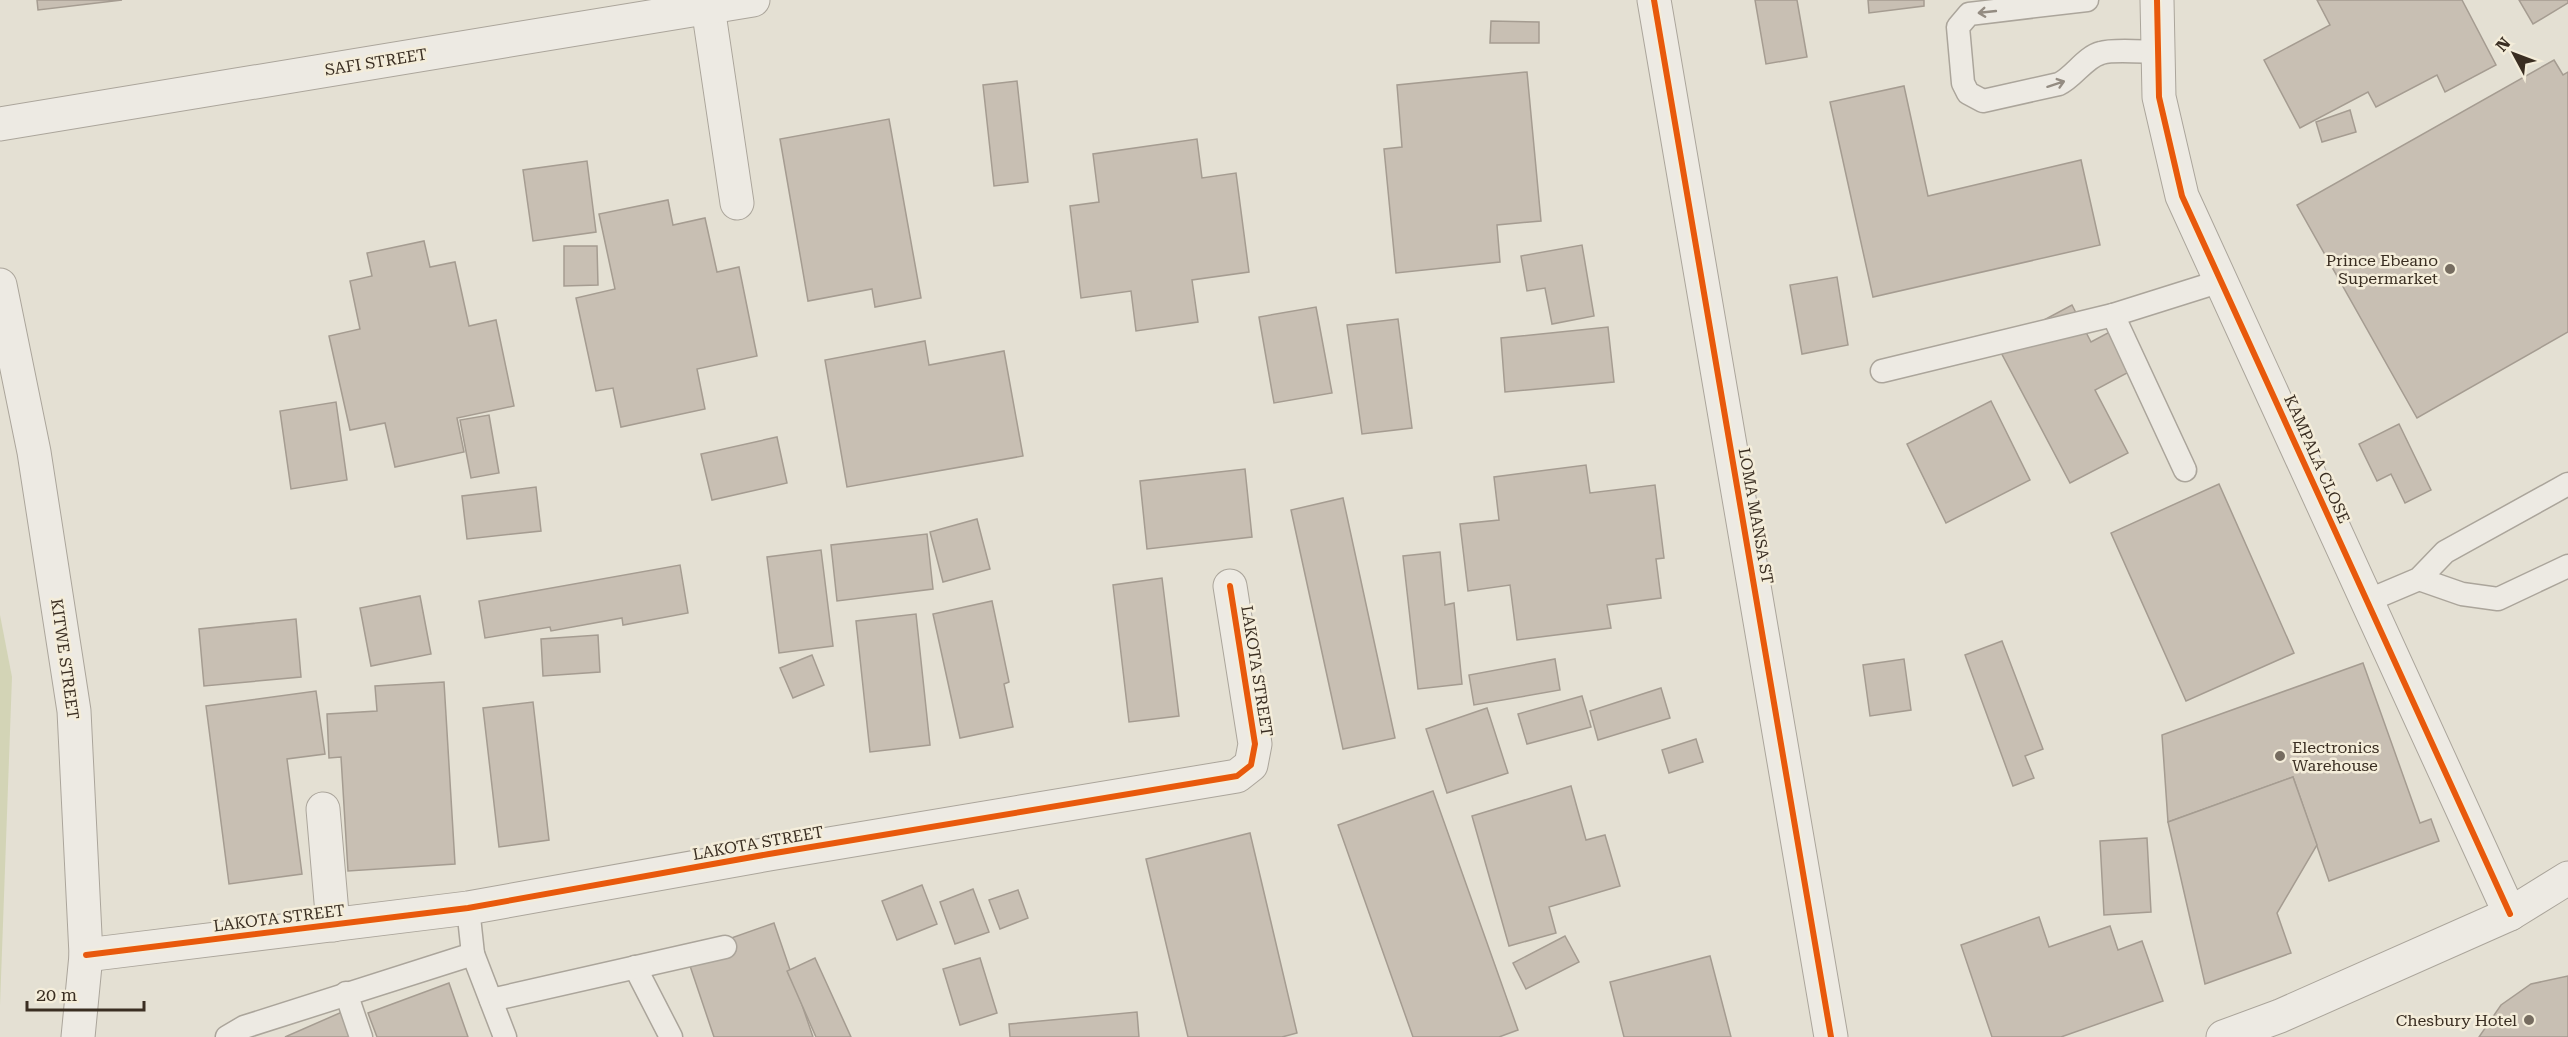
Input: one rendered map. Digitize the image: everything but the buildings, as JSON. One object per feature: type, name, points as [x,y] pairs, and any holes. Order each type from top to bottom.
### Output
[{"type":"street","name":"SAFI STREET","points":[[0,124],[618,11],[708,8],[753,0]]},
{"type":"street","name":"LOMA MANSA ST","points":[[1654,0],[1831,1037]]},
{"type":"street","name":"KAMPALA CLOSE","points":[[2157,0],[2159,97],[2182,196],[2510,914]]},
{"type":"street","points":[[708,8],[737,203]]},
{"type":"street","name":"KITWE STREET","points":[[0,285],[34,452],[74,711],[86,955],[78,1037]]},
{"type":"street","name":"LAKOTA STREET","points":[[86,955],[468,908],[758,856],[1237,776],[1251,765],[1255,744],[1230,586]]},
{"type":"street","points":[[323,809],[333,925]]},
{"type":"street","points":[[2223,1037],[2280,1016],[2510,914],[2568,878]]},
{"type":"lane","points":[[2087,0],[1969,14],[1958,27],[1963,83],[1968,93],[1983,101],[2059,84],[2069,80],[2090,59],[2101,53],[2158,52]]},
{"type":"lane","points":[[1882,371],[2113,315],[2221,281]]},
{"type":"lane","points":[[2113,315],[2185,470]]},
{"type":"lane","points":[[2367,601],[2419,579],[2445,552],[2568,484]]},
{"type":"lane","points":[[2419,579],[2462,594],[2498,599],[2568,566]]},
{"type":"lane","points":[[468,908],[473,954],[505,1037]]},
{"type":"lane","points":[[491,1000],[725,947]]},
{"type":"lane","points":[[227,1037],[244,1027],[473,954]]},
{"type":"lane","points":[[635,967],[671,1037]]},
{"type":"lane","points":[[346,993],[361,1037]]},
{"type":"green space","points":[[0,615],[12,677],[0,1006]]},
{"type":"cycle path","points":[[1654,0],[1831,1037]]},
{"type":"cycle path","points":[[2157,0],[2159,97],[2182,196],[2510,914]]},
{"type":"cycle path","points":[[86,955],[468,908],[769,854],[1237,776],[1251,765],[1255,744],[1230,586]]},
{"type":"place","name":"Prince Ebeano Supermarket","points":[[2450,269]]},
{"type":"place","name":"Electronics Warehouse","points":[[2280,756]]},
{"type":"place","name":"Chesbury Hotel","points":[[2529,1020]]}]
